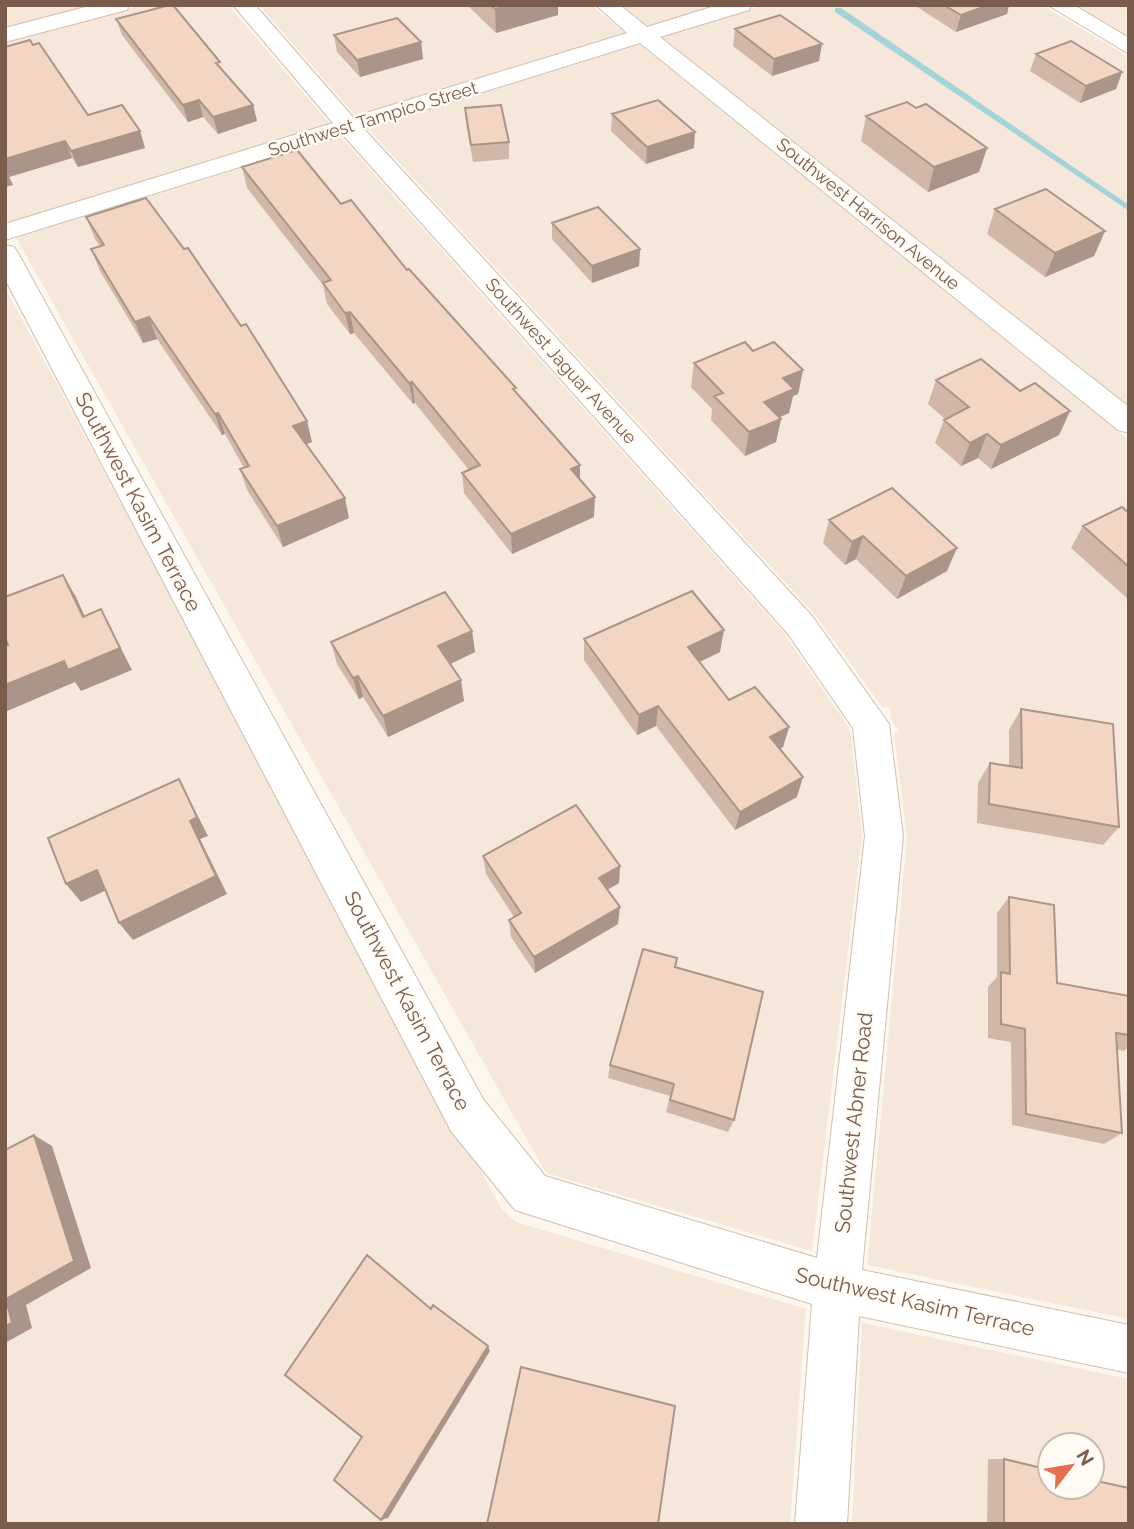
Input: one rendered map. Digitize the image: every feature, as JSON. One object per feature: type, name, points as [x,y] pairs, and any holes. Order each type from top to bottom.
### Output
[{"type":"street","points":[[5,35],[119,5]]},
{"type":"street","name":"Southwest Jaguar Avenue","points":[[243,5],[349,127],[800,625],[870,724]]},
{"type":"street","name":"Southwest Harrison Avenue","points":[[606,5],[1129,423]]},
{"type":"street","name":"Southwest Tampico Street","points":[[5,232],[741,5]]},
{"type":"street","points":[[1058,5],[1129,47]]},
{"type":"street","name":"Southwest Kasim Terrace","points":[[5,253],[467,1115],[531,1194],[836,1288],[1129,1349]]},
{"type":"street","name":"Southwest Abner Road","points":[[821,1524],[836,1288],[884,836],[870,724]]},
{"type":"shaded area","points":[[5,5],[97,5],[5,29]]},
{"type":"shaded area","points":[[141,5],[228,5],[331,125],[5,224],[5,42]]},
{"type":"shaded area","points":[[259,5],[591,5],[626,34],[357,117]]},
{"type":"shaded area","points":[[622,5],[719,5],[649,27]]},
{"type":"shaded area","points":[[764,5],[1042,5],[1129,57],[1129,406],[662,37]]},
{"type":"shaded area","points":[[1073,5],[1129,5],[1129,38]]},
{"type":"shaded area","points":[[639,44],[1129,440],[1129,1319],[867,1265],[907,838],[894,734],[899,731],[891,720],[890,707],[882,707],[816,616],[368,129]]},
{"type":"shaded area","points":[[341,137],[783,632],[850,729],[862,835],[812,1251],[546,1173],[16,238]]},
{"type":"shaded area","points":[[5,288],[502,1210],[516,1222],[806,1309],[790,1524],[5,1524]]},
{"type":"shaded area","points":[[862,1323],[1129,1379],[1129,1524],[852,1524]]},
{"type":"building","points":[[173,5],[220,62],[216,63],[253,105],[213,117],[199,100],[183,105],[116,19]]},
{"type":"building","points":[[491,5],[508,5],[495,9]]},
{"type":"building","points":[[944,5],[989,5],[961,15]]},
{"type":"building","points":[[780,15],[822,44],[774,59],[735,29]]},
{"type":"building","points":[[397,18],[421,42],[357,60],[334,35]]},
{"type":"building","points":[[30,40],[33,45],[39,43],[88,115],[122,105],[140,131],[71,151],[65,141],[5,159],[5,47]]},
{"type":"building","points":[[1071,41],[1122,72],[1086,86],[1036,54]]},
{"type":"building","points":[[658,100],[695,132],[647,147],[612,114]]},
{"type":"building","points":[[907,102],[916,108],[926,104],[987,148],[934,167],[866,116]]},
{"type":"building","points":[[501,105],[509,142],[471,145],[465,108]]},
{"type":"building","points":[[297,150],[341,204],[351,200],[407,270],[409,269],[516,388],[513,389],[580,465],[571,469],[595,497],[511,534],[462,473],[480,465],[350,312],[345,313],[323,283],[331,280],[242,167]]},
{"type":"building","points":[[1046,189],[1105,231],[1055,253],[995,209]]},
{"type":"building","points":[[146,198],[184,249],[188,248],[241,326],[246,324],[307,421],[293,426],[345,498],[277,526],[240,469],[249,466],[218,413],[215,414],[149,317],[135,322],[91,249],[104,245],[86,217]]},
{"type":"building","points":[[598,207],[640,249],[592,266],[552,223]]},
{"type":"building","points":[[745,342],[753,351],[774,342],[803,370],[783,378],[794,389],[764,402],[781,419],[749,432],[714,396],[723,393],[694,363]]},
{"type":"building","points":[[981,359],[1020,391],[1035,383],[1070,411],[1001,445],[987,434],[970,443],[944,420],[969,407],[936,380]]},
{"type":"building","points":[[892,488],[957,548],[906,576],[863,536],[852,542],[829,520]]},
{"type":"building","points":[[1122,507],[1129,513],[1129,567],[1083,526]]},
{"type":"building","points":[[63,575],[83,617],[101,609],[120,648],[68,670],[64,661],[5,685],[5,646],[8,645],[5,638],[5,597]]},
{"type":"building","points":[[692,591],[724,630],[688,647],[729,700],[755,687],[789,727],[770,737],[803,777],[740,812],[658,706],[639,715],[584,639]]},
{"type":"building","points":[[445,592],[472,631],[438,646],[461,680],[383,716],[358,676],[353,678],[331,642]]},
{"type":"building","points":[[1021,709],[1113,724],[1119,827],[989,804],[990,763],[1022,768]]},
{"type":"building","points":[[179,779],[197,817],[190,821],[216,876],[119,923],[97,870],[66,884],[48,838]]},
{"type":"building","points":[[576,805],[620,866],[599,878],[620,907],[534,957],[509,920],[521,913],[483,856]]},
{"type":"building","points":[[1009,897],[1054,905],[1057,983],[1129,996],[1129,1035],[1116,1033],[1122,1133],[1026,1114],[1025,1029],[1001,1024],[1001,972],[1010,974]]},
{"type":"building","points":[[643,949],[677,958],[675,967],[763,992],[734,1120],[670,1100],[674,1084],[610,1065]]},
{"type":"building","points":[[34,1135],[74,1261],[6,1299],[12,1323],[5,1326],[5,1150]]},
{"type":"building","points":[[367,1255],[431,1309],[433,1305],[488,1346],[381,1520],[334,1480],[362,1437],[285,1375]]},
{"type":"building","points":[[521,1367],[675,1406],[658,1524],[487,1524]]},
{"type":"building","points":[[1004,1459],[1036,1467],[1036,1501],[1106,1501],[1106,1483],[1129,1488],[1129,1524],[1004,1524]]},
{"type":"waterway","points":[[838,10],[1129,209]]}]
